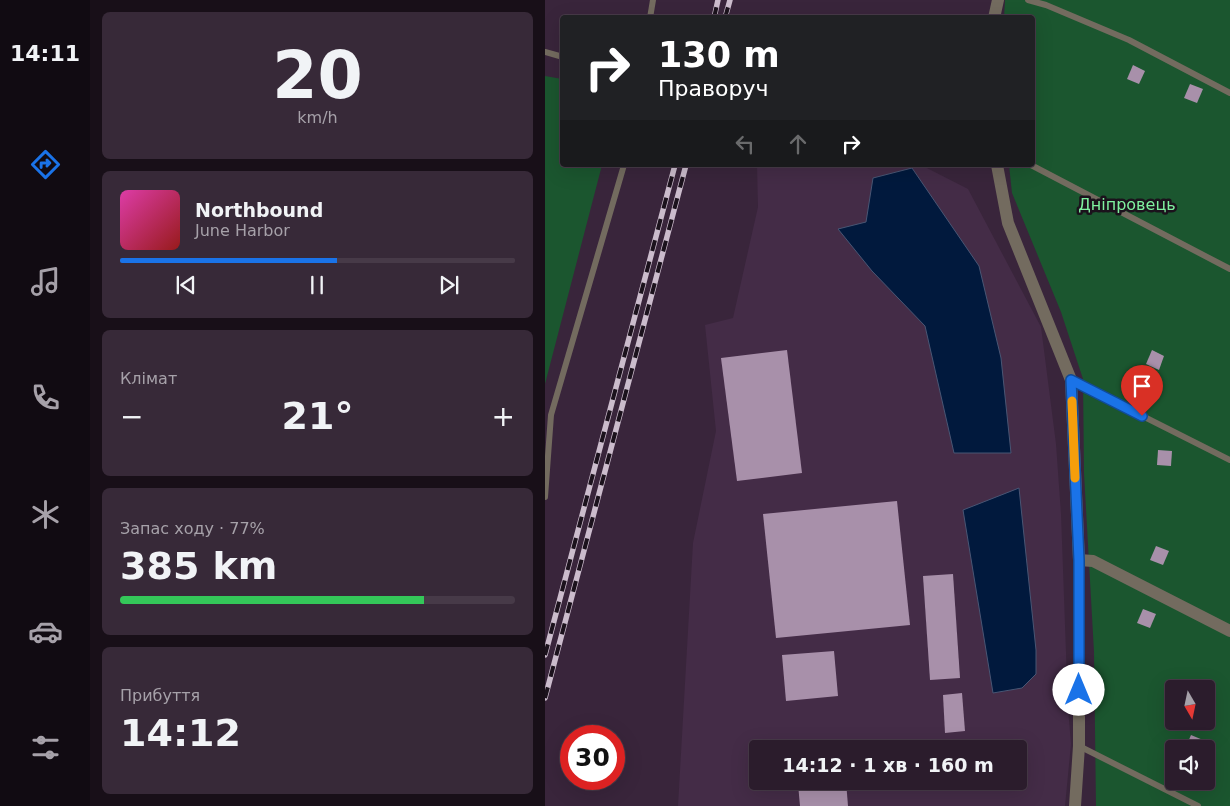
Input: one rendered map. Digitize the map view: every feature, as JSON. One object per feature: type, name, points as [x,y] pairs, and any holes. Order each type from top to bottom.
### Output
[{"type":"street","points":[[994,15],[997,0]]},
{"type":"street","points":[[997,167],[1008,223],[1071,380],[1079,560],[1079,746],[1075,806]]},
{"type":"street","points":[[1079,560],[1093,561],[1230,631]]},
{"type":"lane","points":[[650,15],[653,0]]},
{"type":"lane","points":[[1028,0],[1045,5],[1129,40],[1230,93]]},
{"type":"lane","points":[[545,52],[560,56]]},
{"type":"lane","points":[[545,498],[551,415],[623,167]]},
{"type":"lane","points":[[1035,167],[1230,269]]},
{"type":"lane","points":[[1071,380],[1230,460]]},
{"type":"lane","points":[[1079,746],[1198,806]]},
{"type":"shaded area","points":[[757,167],[925,167],[968,189],[1041,327],[1056,444],[1061,514],[1071,744],[1065,806],[678,806],[693,543],[716,431],[705,325],[733,318],[758,207]]},
{"type":"green space","name":"Дніпровець","points":[[1005,0],[1230,0],[1230,806],[1096,806],[1094,652],[1084,473],[1083,379],[1061,312],[1012,193],[1009,167],[1035,167],[1035,15],[1004,15]]},
{"type":"green space","points":[[545,76],[560,79],[560,167],[601,167],[545,384]]},
{"type":"water","points":[[912,168],[979,266],[1001,358],[1011,453],[954,453],[925,326],[872,271],[838,229],[866,222],[873,178]]},
{"type":"water","points":[[1019,488],[1036,650],[1036,674],[1022,688],[993,693],[963,510]]},
{"type":"building","points":[[1133,65],[1145,71],[1139,84],[1127,79]]},
{"type":"building","points":[[1190,84],[1203,89],[1197,103],[1184,98]]},
{"type":"building","points":[[787,350],[802,473],[737,481],[721,358]]},
{"type":"building","points":[[1152,350],[1164,356],[1159,370],[1146,364]]},
{"type":"building","points":[[1158,450],[1172,451],[1171,466],[1157,465]]},
{"type":"building","points":[[897,501],[910,625],[776,638],[763,514]]},
{"type":"building","points":[[1156,546],[1169,551],[1163,565],[1150,560]]},
{"type":"building","points":[[953,574],[960,678],[930,680],[923,576]]},
{"type":"building","points":[[1143,609],[1156,614],[1150,628],[1137,623]]},
{"type":"building","points":[[834,651],[838,696],[786,701],[782,655]]},
{"type":"building","points":[[962,693],[965,731],[945,733],[943,695]]},
{"type":"building","points":[[1191,735],[1203,740],[1189,740]]},
{"type":"building","points":[[799,790],[847,790],[848,806],[800,806]]},
{"type":"railway","points":[[715,15],[718,0]]},
{"type":"railway","points":[[726,15],[730,0]]},
{"type":"railway","points":[[545,655],[674,167]]},
{"type":"railway","points":[[545,698],[685,167]]},
{"type":"slow traffic","points":[[1072,401],[1075,478]]},
{"type":"route","points":[[1079,690],[1079,560],[1071,380],[1142,416]]}]
